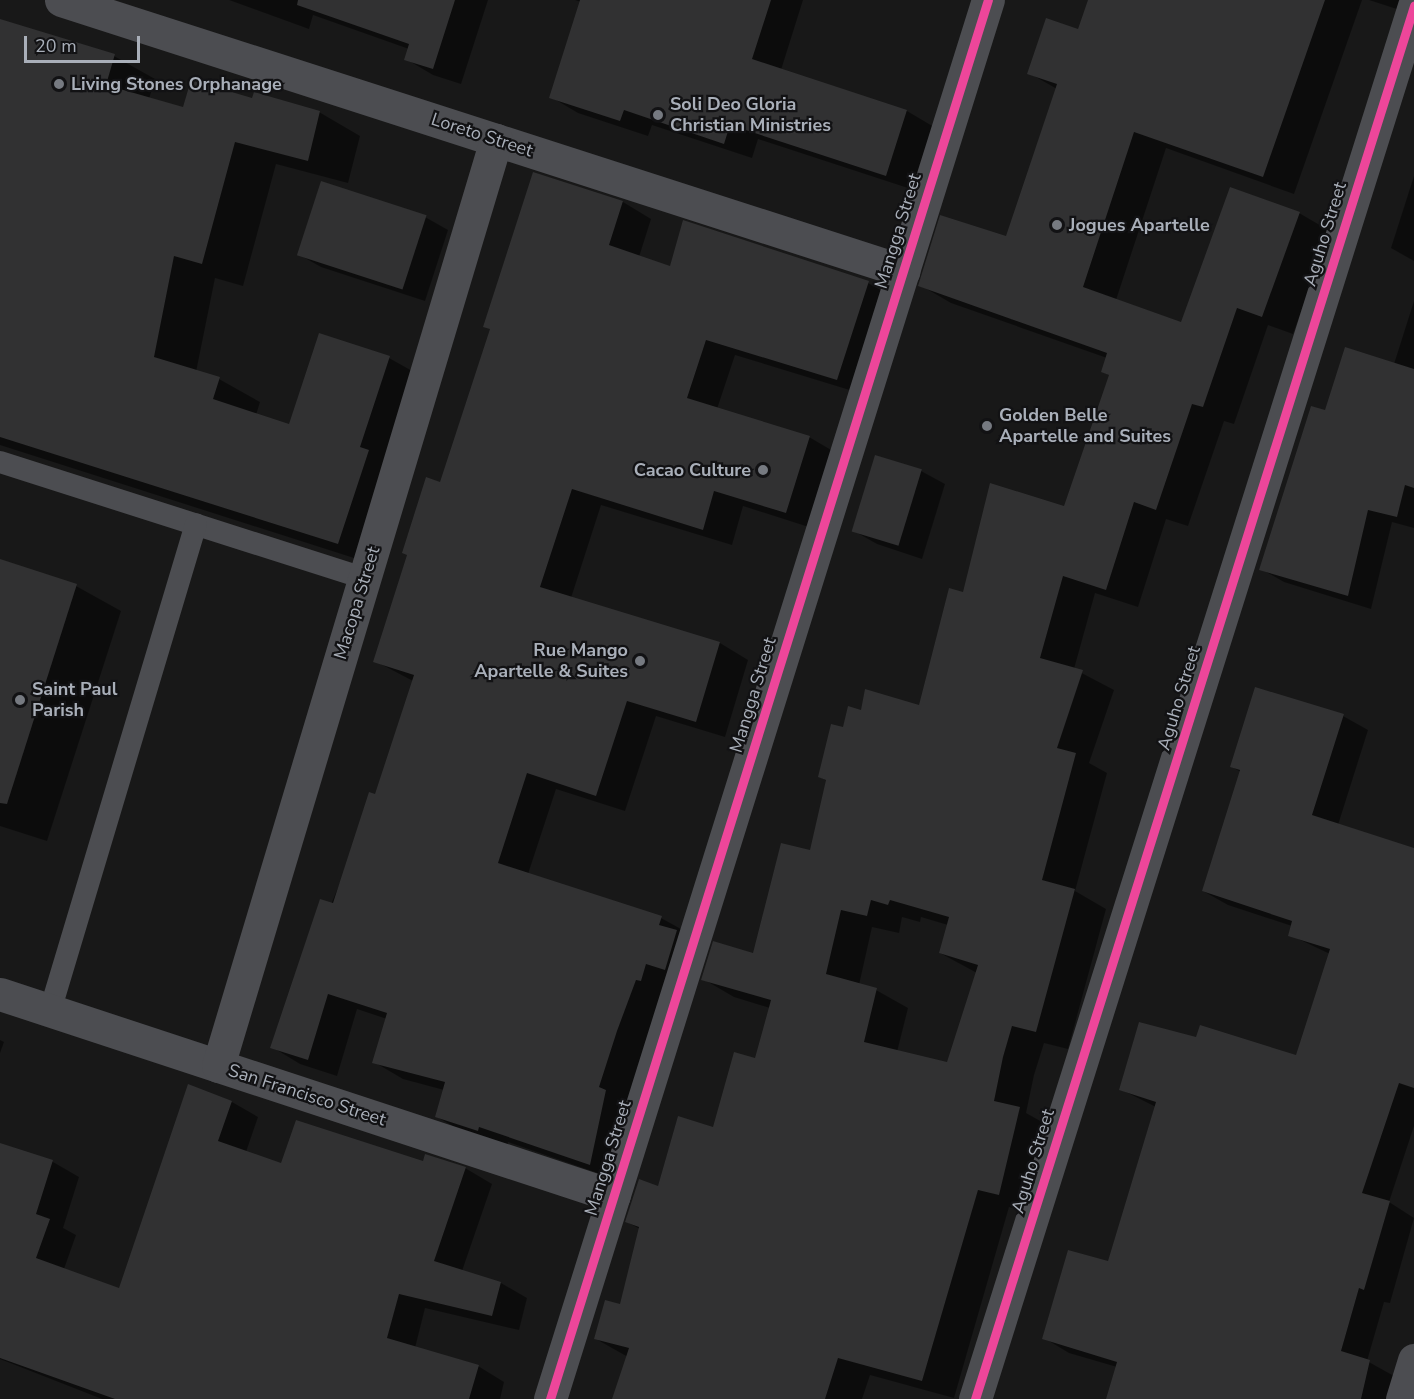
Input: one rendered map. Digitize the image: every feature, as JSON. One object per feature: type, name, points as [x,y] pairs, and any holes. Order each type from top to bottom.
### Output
[{"type":"street","name":"Loreto Street","points":[[61,0],[903,271]]},
{"type":"street","name":"Mangga Street","points":[[550,1399],[988,0]]},
{"type":"street","name":"Aguho Street","points":[[975,1399],[1414,6]]},
{"type":"street","name":"Macopa Street","points":[[218,1066],[496,140]]},
{"type":"street","name":"San Francisco Street","points":[[0,994],[614,1196]]},
{"type":"street","points":[[1402,1399],[1414,1360]]},
{"type":"lane","points":[[0,462],[364,578]]},
{"type":"lane","points":[[50,1011],[196,524]]},
{"type":"building","points":[[298,0],[455,0],[433,69],[404,60],[409,44],[297,5]]},
{"type":"building","points":[[580,0],[771,0],[752,59],[907,110],[886,176],[730,125],[724,144],[624,110],[620,121],[549,98]]},
{"type":"building","points":[[1088,0],[1325,0],[1263,177],[1134,132],[1083,287],[1181,322],[1230,187],[1300,212],[1262,317],[1237,308],[1203,407],[1192,404],[1156,510],[1134,502],[1106,590],[1063,576],[1040,658],[1083,670],[1057,748],[1076,753],[1042,880],[1075,889],[1036,1032],[1012,1026],[1003,1057],[994,1101],[1020,1107],[999,1195],[978,1190],[922,1381],[838,1358],[825,1399],[612,1399],[629,1348],[594,1339],[605,1300],[620,1304],[639,1227],[625,1222],[639,1179],[658,1186],[678,1116],[713,1127],[734,1052],[755,1058],[771,1000],[701,980],[713,941],[753,953],[781,843],[810,850],[826,780],[818,777],[831,724],[843,727],[848,706],[861,710],[865,689],[919,705],[949,588],[963,592],[990,483],[1064,506],[1109,375],[1101,372],[1107,353],[918,286],[940,215],[1006,236],[1057,84],[1027,74],[1046,18],[1078,29]],"holes":[[[871,900],[888,905],[890,900],[949,917],[939,953],[978,965],[947,1062],[864,1042],[877,988],[826,974],[841,910],[867,916]]]},
{"type":"building","points":[[0,19],[115,54],[106,85],[183,107],[191,80],[252,98],[254,92],[320,111],[308,161],[235,142],[202,264],[174,256],[154,357],[220,377],[213,399],[289,424],[319,333],[390,356],[360,447],[369,450],[338,544],[0,437]]},
{"type":"building","points":[[533,172],[623,201],[609,245],[670,266],[683,220],[869,281],[837,380],[706,340],[687,398],[810,436],[786,513],[714,491],[703,530],[572,489],[540,587],[720,642],[696,722],[627,701],[596,796],[527,773],[498,863],[662,916],[659,925],[677,930],[665,970],[646,964],[641,981],[636,980],[617,1031],[599,1087],[606,1090],[590,1165],[479,1127],[478,1131],[435,1117],[445,1082],[372,1063],[387,1013],[328,994],[308,1060],[270,1048],[320,899],[333,903],[369,792],[375,794],[414,675],[373,662],[407,555],[402,553],[426,477],[440,482],[490,329],[483,327]]},
{"type":"building","points":[[321,181],[427,215],[402,289],[297,255]]},
{"type":"building","points":[[1345,347],[1414,369],[1414,488],[1405,485],[1397,517],[1368,510],[1348,596],[1259,570],[1311,406],[1325,410]]},
{"type":"building","points":[[875,455],[922,469],[898,546],[852,532]]},
{"type":"building","name":"Saint Paul Parish","points":[[0,559],[77,584],[7,804],[0,803]]},
{"type":"building","points":[[1255,687],[1344,714],[1312,815],[1414,848],[1414,1088],[1399,1083],[1362,1193],[1390,1201],[1364,1290],[1359,1288],[1341,1351],[1370,1360],[1361,1399],[1106,1399],[1117,1362],[1042,1339],[1068,1250],[1108,1261],[1156,1102],[1119,1090],[1139,1022],[1196,1037],[1200,1025],[1296,1055],[1330,949],[1288,936],[1292,921],[1202,891],[1240,770],[1230,767]]},
{"type":"building","points":[[188,1084],[232,1101],[218,1141],[281,1163],[296,1120],[423,1161],[425,1154],[466,1167],[434,1261],[501,1282],[492,1316],[399,1294],[387,1338],[479,1365],[469,1399],[115,1399],[0,1358],[0,1143],[53,1160],[36,1214],[50,1219],[36,1258],[119,1288]]},
{"type":"cycle path","points":[[550,1399],[988,0]]},
{"type":"cycle path","points":[[975,1399],[1414,6]]},
{"type":"place","name":"Living Stones Orphanage","points":[[59,84]]},
{"type":"place","name":"Soli Deo Gloria Christian Ministries","points":[[658,115]]},
{"type":"place","name":"Jogues Apartelle","points":[[1057,225]]},
{"type":"place","name":"Golden Belle Apartelle and Suites","points":[[987,426]]},
{"type":"place","name":"Cacao Culture","points":[[763,470]]},
{"type":"place","name":"Rue Mango Apartelle & Suites","points":[[640,661]]},
{"type":"place","name":"Saint Paul Parish","points":[[20,700]]}]
